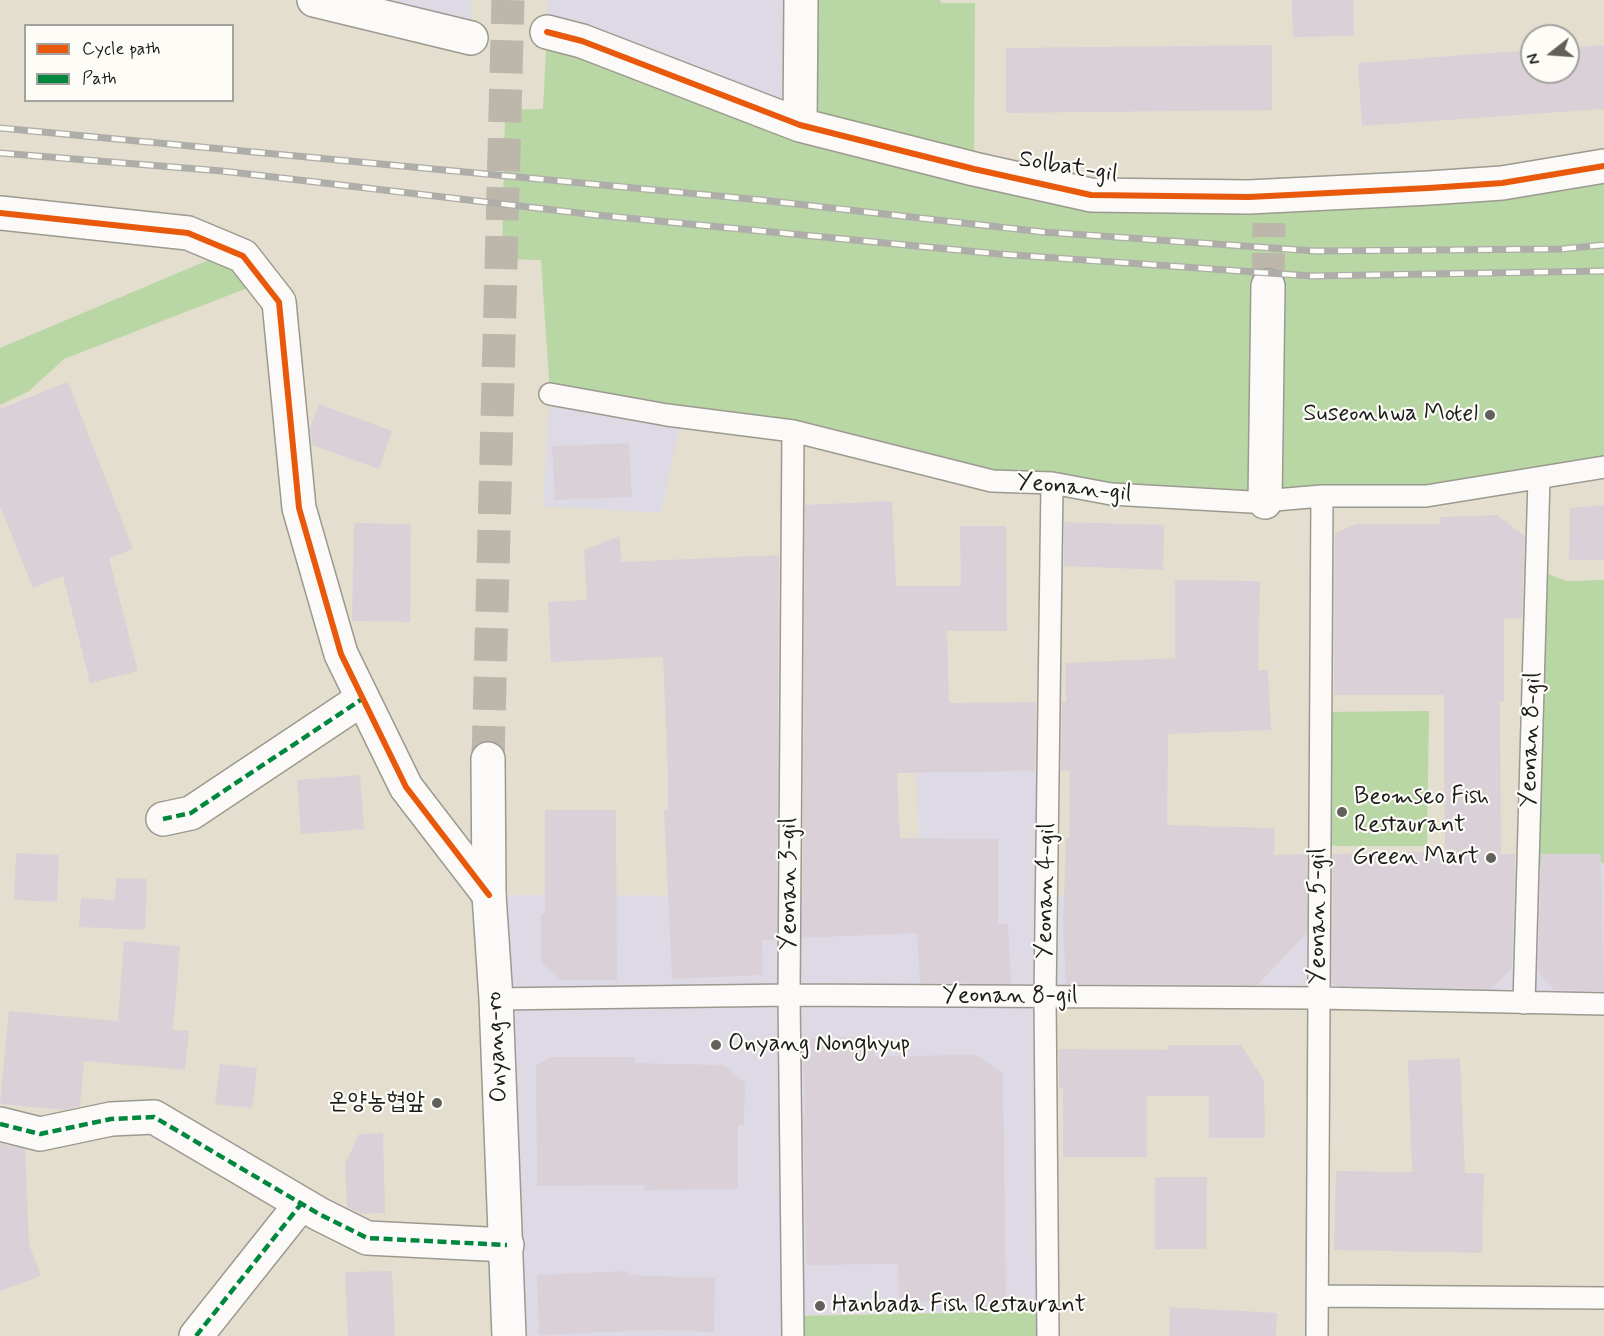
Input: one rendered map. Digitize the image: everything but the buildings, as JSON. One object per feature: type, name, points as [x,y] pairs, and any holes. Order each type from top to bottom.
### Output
[{"type":"street","points":[[314,0],[471,38]]},
{"type":"street","points":[[800,125],[801,0]]},
{"type":"street","name":"Solbat-gil","points":[[547,32],[582,41],[800,125],[974,169],[1091,195],[1269,209],[1502,183],[1604,166]]},
{"type":"street","points":[[0,213],[188,233],[243,256],[279,302],[299,508],[341,654],[406,787],[489,895]]},
{"type":"street","points":[[1265,502],[1268,285]]},
{"type":"street","points":[[163,819],[191,813],[362,699]]},
{"type":"street","name":"Onyang-ro","points":[[488,759],[489,895],[496,999],[509,1336]]},
{"type":"street","points":[[0,1124],[40,1134],[111,1119],[154,1117],[301,1204],[367,1238],[507,1245]]},
{"type":"street","points":[[196,1336],[301,1204]]},
{"type":"lane","name":"Yeonan-gil","points":[[550,394],[667,415],[793,431],[992,481],[1052,483],[1111,494],[1265,502],[1322,496],[1426,496],[1604,466]]},
{"type":"lane","name":"Yeonan 3-gil","points":[[793,431],[789,995],[794,1336]]},
{"type":"lane","name":"Yeonan 8-gil","points":[[1524,1003],[1539,478]]},
{"type":"lane","name":"Yeonan 4-gil","points":[[1048,1336],[1045,997],[1052,483]]},
{"type":"lane","name":"Yeonan 5-gil","points":[[1317,1336],[1322,496]]},
{"type":"lane","name":"Yeonan 8-gil","points":[[496,999],[789,995],[1319,998],[1604,1004]]},
{"type":"lane","points":[[1317,1296],[1604,1298]]},
{"type":"shaded area","points":[[314,0],[471,0],[471,38]]},
{"type":"shaded area","points":[[548,0],[801,0],[800,125],[547,32]]},
{"type":"shaded area","points":[[550,394],[682,417],[661,513],[543,506]]},
{"type":"shaded area","points":[[1049,771],[1047,896],[1320,899],[1320,922],[1412,925],[1410,865],[1528,867],[1528,871],[1547,865],[1604,862],[1604,1004],[1045,997],[1047,1311],[794,1315],[793,1336],[509,1336],[489,895],[789,896],[922,891],[916,772]]},
{"type":"green space","points":[[801,0],[940,0],[941,3],[975,3],[974,168],[1091,195],[1604,166],[1604,466],[1426,496],[1132,495],[550,394],[541,260],[502,259],[505,110],[543,109],[547,32],[800,125]]},
{"type":"green space","points":[[230,251],[263,282],[64,359],[29,391],[0,405],[0,348]]},
{"type":"green space","points":[[1537,570],[1567,581],[1604,580],[1604,863],[1528,867]]},
{"type":"green space","points":[[1429,711],[1427,846],[1320,844],[1321,712]]},
{"type":"green space","points":[[1047,1311],[1048,1336],[793,1336],[792,1316]]},
{"type":"tunnel","points":[[488,759],[508,0]]},
{"type":"tunnel","points":[[1268,286],[1269,223]]},
{"type":"railway","points":[[0,128],[761,200],[1043,232],[1315,251],[1561,249],[1604,245]]},
{"type":"railway","points":[[0,153],[222,171],[596,215],[999,254],[1312,276],[1604,271]]},
{"type":"marked path","points":[[163,819],[191,813],[362,699]]},
{"type":"marked path","points":[[0,1124],[40,1134],[111,1119],[154,1117],[319,1214],[367,1238],[507,1245]]},
{"type":"marked path","points":[[196,1336],[301,1204]]},
{"type":"cycle path","points":[[547,32],[582,41],[800,125],[974,169],[1091,195],[1249,197],[1429,188],[1502,183],[1604,166]]},
{"type":"cycle path","points":[[0,213],[188,233],[243,256],[279,302],[299,508],[341,654],[406,787],[489,895]]},
{"type":"place","name":"Suseonhwa Motel","points":[[1490,415]]},
{"type":"place","name":"Beomseo Fish Restaurant","points":[[1342,812]]},
{"type":"place","name":"Green Mart","points":[[1491,858]]},
{"type":"place","name":"Onyang Nonghyup","points":[[716,1045]]},
{"type":"place","name":"온양농협앞","points":[[437,1103]]},
{"type":"place","name":"Hanbada Fish Restaurant","points":[[820,1306]]}]
